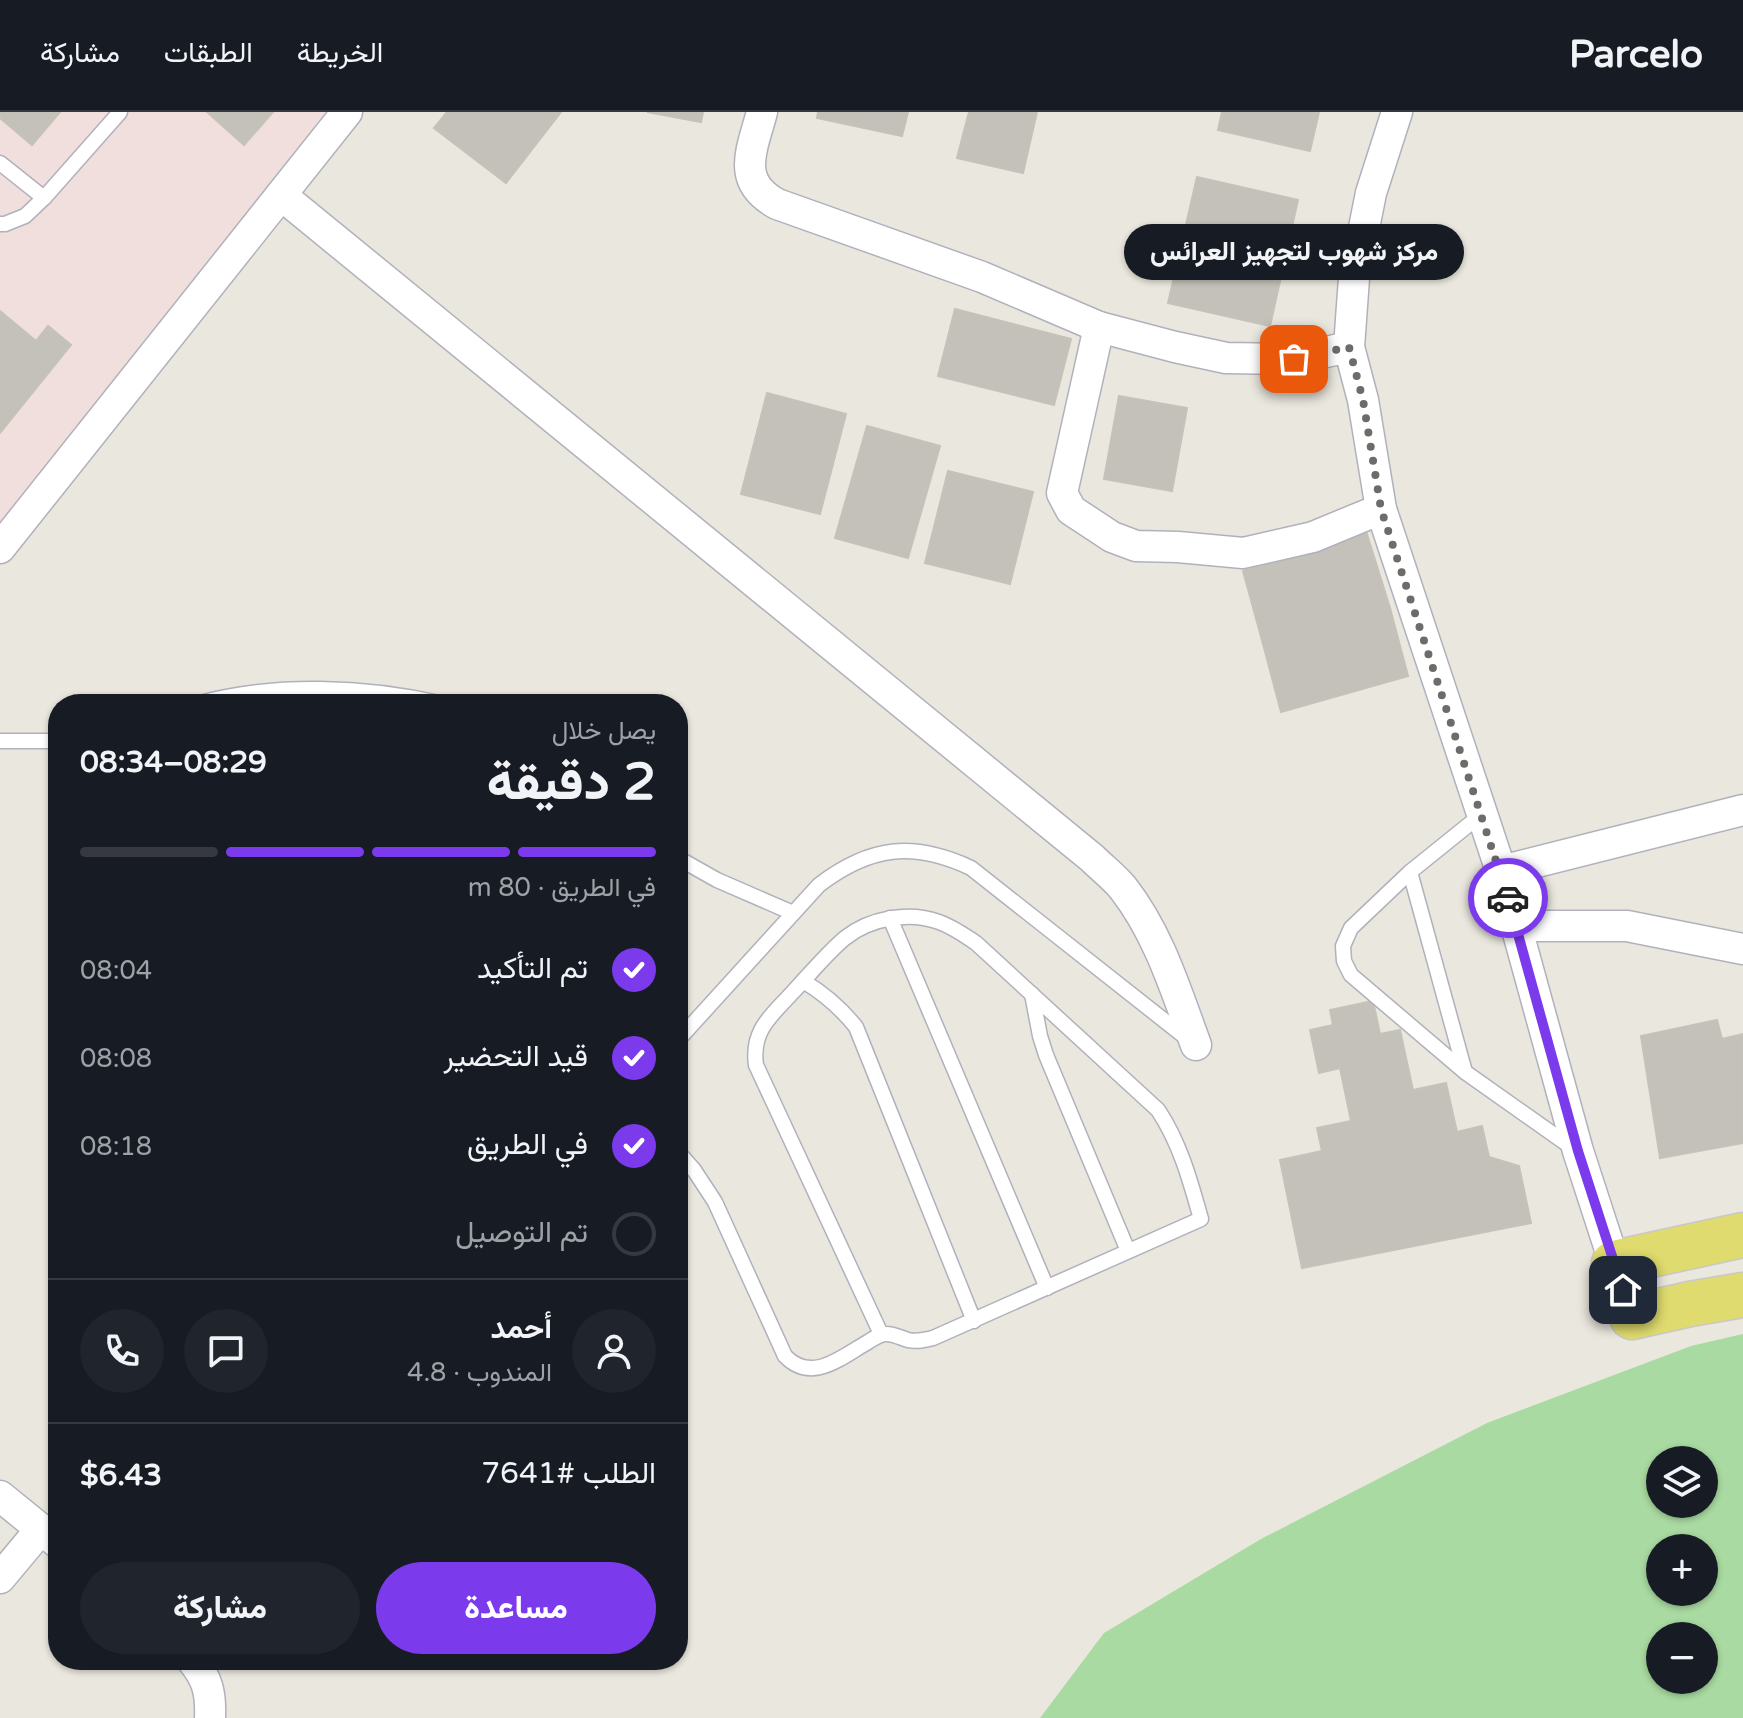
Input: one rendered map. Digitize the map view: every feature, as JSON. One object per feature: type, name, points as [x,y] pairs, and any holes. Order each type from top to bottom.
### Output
[{"type":"main road","points":[[1614,1263],[1743,1235]]},
{"type":"main road","points":[[1632,1317],[1743,1295]]},
{"type":"street","points":[[0,548],[347,112]]},
{"type":"street","points":[[762,112],[750,159],[753,185],[764,197],[788,209],[982,277],[1099,327],[1226,358],[1294,359],[1349,347]]},
{"type":"street","points":[[1397,112],[1368,207],[1354,278],[1349,347],[1363,400],[1381,509],[1501,871],[1578,1151],[1632,1317]]},
{"type":"street","points":[[281,195],[1079,848],[1121,886],[1149,926],[1196,1045]]},
{"type":"street","points":[[1099,327],[1062,493],[1071,510],[1112,537],[1136,546],[1243,553],[1313,537],[1381,509]]},
{"type":"street","points":[[1501,871],[1743,810]]},
{"type":"street","points":[[1516,926],[1627,926],[1743,949]]},
{"type":"street","points":[[0,1496],[48,1534]]},
{"type":"street","points":[[0,1578],[48,1538]]},
{"type":"street","points":[[200,1670],[211,1697],[210,1718]]},
{"type":"lane","points":[[0,224],[25,216],[120,112]]},
{"type":"lane","points":[[0,163],[44,198]]},
{"type":"lane","points":[[251,694],[310,688],[372,694]]},
{"type":"lane","points":[[0,741],[48,741]]},
{"type":"lane","points":[[1482,814],[1410,872],[1351,928],[1343,946],[1344,961],[1351,975],[1465,1072],[1578,1151]]},
{"type":"lane","points":[[688,1029],[819,885],[837,871],[858,861],[903,851],[949,858],[971,868],[1196,1045]]},
{"type":"lane","points":[[688,864],[717,880],[793,913]]},
{"type":"lane","points":[[1410,872],[1465,1072]]},
{"type":"lane","points":[[688,1163],[715,1202],[785,1356],[793,1364],[814,1369],[825,1366],[881,1334],[911,1341],[933,1338],[1201,1219],[1182,1155],[1168,1124],[1152,1103],[976,943],[957,930],[936,921],[914,917],[890,918],[848,936],[830,951],[759,1031],[754,1052],[756,1065],[881,1334]]},
{"type":"lane","points":[[890,918],[1047,1288]]},
{"type":"lane","points":[[803,981],[824,993],[856,1027],[974,1321]]},
{"type":"lane","points":[[1032,994],[1049,1064],[1128,1251]]},
{"type":"shaded area","points":[[0,112],[325,112],[0,525]]},
{"type":"green space","points":[[1743,1334],[1743,1718],[1040,1718],[1104,1633],[1261,1539],[1487,1423],[1691,1346]]},
{"type":"building","points":[[0,112],[60,112],[32,145],[0,118]]},
{"type":"building","points":[[207,112],[273,112],[244,145]]},
{"type":"building","points":[[447,112],[561,112],[506,183],[434,128]]},
{"type":"building","points":[[647,112],[703,112],[701,122]]},
{"type":"building","points":[[818,112],[908,112],[902,136],[817,118]]},
{"type":"building","points":[[969,112],[1037,112],[1023,173],[957,158]]},
{"type":"building","points":[[1222,112],[1319,112],[1310,151],[1218,130]]},
{"type":"building","points":[[1197,177],[1298,200],[1270,326],[1168,303]]},
{"type":"building","points":[[955,309],[1071,339],[1054,405],[938,376]]},
{"type":"building","points":[[0,311],[36,341],[48,326],[71,345],[0,433]]},
{"type":"building","points":[[767,393],[846,414],[820,514],[741,494]]},
{"type":"building","points":[[1119,396],[1187,408],[1172,491],[1104,479]]},
{"type":"building","points":[[867,426],[940,446],[908,558],[835,538]]},
{"type":"building","points":[[948,471],[1033,492],[1010,584],[925,563]]},
{"type":"building","points":[[1366,531],[1390,608],[1263,644],[1243,571]]},
{"type":"building","points":[[1390,608],[1408,676],[1281,712],[1263,644]]},
{"type":"building","points":[[1373,1001],[1380,1034],[1400,1030],[1413,1090],[1446,1083],[1457,1132],[1482,1126],[1489,1157],[1519,1166],[1531,1223],[1302,1268],[1280,1160],[1322,1151],[1317,1128],[1351,1121],[1340,1068],[1319,1073],[1310,1030],[1333,1025],[1330,1010]]},
{"type":"building","points":[[1717,1020],[1722,1039],[1743,1034],[1743,1143],[1660,1158],[1641,1036]]},
{"type":"way so far","points":[[1294,359],[1349,347],[1363,400],[1381,509],[1508,898]]},
{"type":"place","name":"مركز شهوب لتجهيز العرائس","points":[[1294,359]]},
{"type":"route","points":[[1508,898],[1578,1151],[1623,1290]]}]
